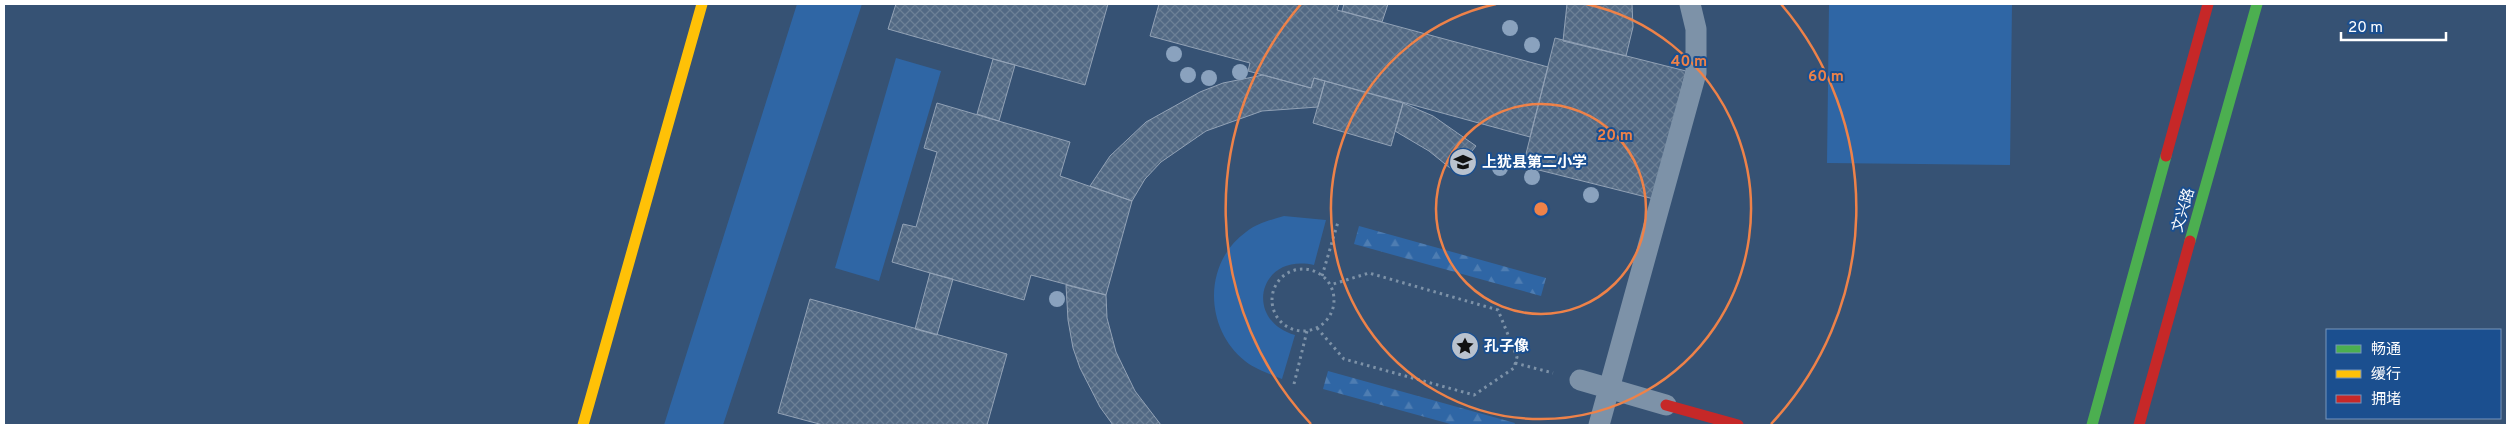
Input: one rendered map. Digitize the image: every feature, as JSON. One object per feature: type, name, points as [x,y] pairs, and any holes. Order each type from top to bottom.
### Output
[{"type":"street","points":[[583,425],[702,4]]},
{"type":"street","points":[[2092,425],[2208,4]]},
{"type":"street","name":"文兴路","points":[[2139,425],[2257,4]]},
{"type":"street","points":[[1666,404],[1738,425]]},
{"type":"lane","points":[[1599,425],[1611,389],[1696,72],[1696,30],[1690,4]]},
{"type":"lane","points":[[1580,380],[1666,404]]},
{"type":"path","points":[[1322,276],[1338,222]]},
{"type":"path","points":[[1294,269],[1311,269],[1322,276],[1334,292],[1334,308],[1325,323],[1308,331],[1295,330],[1281,323],[1272,309],[1272,293],[1280,279],[1294,269]]},
{"type":"path","points":[[1317,328],[1344,358],[1474,395],[1514,368],[1517,357],[1498,310],[1369,273],[1330,285]]},
{"type":"path","points":[[1294,384],[1308,331]]},
{"type":"path","points":[[1515,363],[1580,380]]},
{"type":"green space","points":[[797,4],[862,4],[723,425],[664,425]]},
{"type":"green space","points":[[1829,4],[2012,4],[2010,165],[1827,163]]},
{"type":"green space","points":[[896,58],[941,71],[879,281],[835,268]]},
{"type":"green space","points":[[1284,216],[1326,220],[1314,265],[1295,264],[1280,269],[1269,278],[1264,290],[1264,304],[1268,316],[1279,327],[1295,335],[1282,379],[1249,364],[1232,347],[1222,331],[1216,314],[1214,296],[1216,278],[1222,261],[1232,245],[1255,226]]},
{"type":"green space","points":[[1359,226],[1546,278],[1541,296],[1354,244]]},
{"type":"green space","points":[[1328,371],[1515,423],[1514,425],[1454,425],[1323,389]]},
{"type":"building","points":[[896,4],[1108,4],[1085,85],[888,29]]},
{"type":"building","points":[[1159,4],[1339,4],[1337,10],[1548,67],[1530,137],[1314,78],[1311,88],[1248,71],[1250,63],[1150,36]]},
{"type":"building","points":[[1344,4],[1388,4],[1382,22],[1342,11]]},
{"type":"building","points":[[1567,4],[1632,4],[1633,27],[1626,56],[1563,41]]},
{"type":"building","points":[[1555,38],[1686,71],[1654,199],[1523,166]]},
{"type":"building","points":[[993,59],[1015,65],[999,121],[977,114]]},
{"type":"building","points":[[1263,75],[1311,88],[1314,78],[1325,81],[1318,107],[1262,111],[1206,131],[1161,162],[1145,179],[1132,201],[1090,186],[1110,156],[1146,122],[1200,92],[1223,83]]},
{"type":"building","points":[[1325,81],[1403,103],[1391,146],[1313,123]]},
{"type":"building","points":[[937,103],[1070,142],[1060,176],[1132,201],[1106,295],[1031,275],[1024,300],[892,262],[903,224],[916,227],[937,152],[924,148]]},
{"type":"building","points":[[1403,103],[1433,116],[1476,146],[1455,172],[1429,151],[1395,131]]},
{"type":"building","points":[[930,273],[953,279],[937,335],[915,329]]},
{"type":"building","points":[[1066,285],[1106,295],[1107,318],[1116,352],[1135,391],[1161,425],[1113,425],[1100,407],[1080,368],[1073,348],[1068,320]]},
{"type":"building","points":[[810,299],[1007,354],[987,425],[823,425],[778,413]]},
{"type":"traffic: fast","points":[[2190,241],[2257,4]]},
{"type":"traffic: fast","points":[[2092,425],[2166,156]]},
{"type":"traffic: slow","points":[[583,425],[702,4]]},
{"type":"traffic: jam","points":[[2166,156],[2208,4]]},
{"type":"traffic: jam","points":[[2139,425],[2190,241]]},
{"type":"traffic: jam","points":[[1666,405],[1738,425]]},
{"type":"place","name":"上犹县第二小学","points":[[1463,162]]},
{"type":"place","name":"孔子像","points":[[1465,346]]}]
